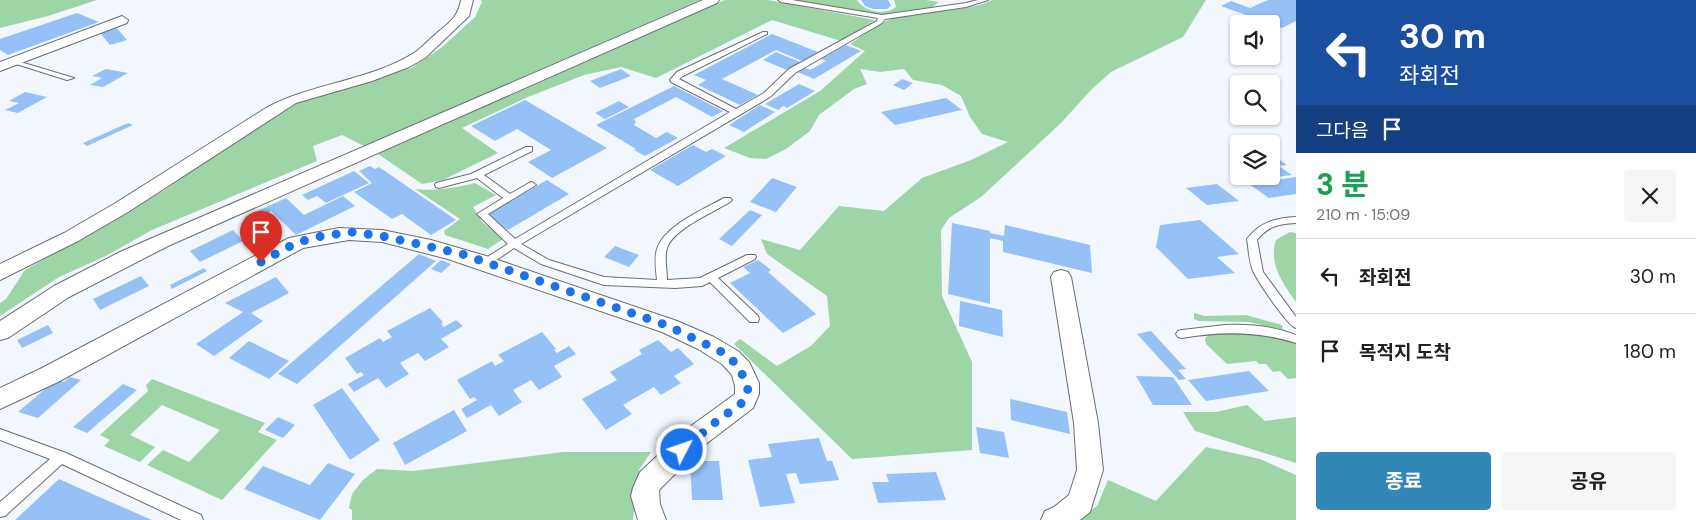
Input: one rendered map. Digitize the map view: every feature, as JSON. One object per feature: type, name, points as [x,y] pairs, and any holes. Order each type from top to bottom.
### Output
[{"type":"street","points":[[0,273],[71,237],[121,208],[291,100],[389,71],[420,55],[466,12],[467,0]]},
{"type":"street","points":[[0,332],[56,295],[147,248],[336,163],[713,0]]},
{"type":"street","points":[[0,67],[122,20]]},
{"type":"street","points":[[0,399],[50,375],[296,243],[351,232],[382,236],[462,254],[666,325],[726,354],[739,367],[748,388],[746,398],[738,407],[723,416],[654,475],[646,487],[645,503],[652,520]]},
{"type":"street","points":[[1055,520],[1063,517],[1080,503],[1090,470],[1086,423],[1061,277]]},
{"type":"lane","points":[[781,0],[882,17],[985,0]]},
{"type":"lane","points":[[485,263],[736,112],[767,96],[792,71],[880,22],[882,17]]},
{"type":"lane","points":[[736,112],[674,80],[680,74],[765,33]]},
{"type":"lane","points":[[15,62],[70,78]]},
{"type":"lane","points":[[439,185],[454,183],[479,175],[528,149]]},
{"type":"lane","points":[[479,175],[509,198]]},
{"type":"lane","points":[[532,185],[482,214],[514,244],[545,262],[604,281],[662,283],[702,282],[751,258]]},
{"type":"lane","points":[[662,283],[662,250],[666,240],[677,229],[727,200]]},
{"type":"lane","points":[[1296,220],[1284,220],[1263,226],[1252,239],[1258,272],[1296,324]]},
{"type":"lane","points":[[711,277],[754,319]]},
{"type":"lane","points":[[1182,334],[1221,328],[1251,329],[1296,339]]},
{"type":"lane","points":[[0,434],[61,457],[196,520]]},
{"type":"lane","points":[[0,511],[61,457]]},
{"type":"green space","points":[[0,0],[97,0],[48,16],[0,28]]},
{"type":"green space","points":[[481,0],[700,0],[364,146],[342,135],[313,146],[317,161],[152,230],[106,256],[59,277],[0,316],[0,303],[6,299],[25,270],[163,191],[260,122],[294,103],[411,68],[441,48],[475,17],[482,2]]},
{"type":"green space","points":[[725,0],[768,0],[875,20],[841,41],[772,20],[656,78],[621,67],[584,75],[528,97],[462,128],[498,153],[443,180],[422,184],[378,154]]},
{"type":"green space","points":[[792,0],[857,0],[870,10],[880,12],[896,7],[894,0],[939,2],[931,8],[882,15]]},
{"type":"green space","points":[[992,0],[1206,0],[1183,37],[1111,72],[1091,90],[1061,123],[981,197],[949,218],[941,230],[942,296],[972,362],[972,450],[852,459],[734,344],[740,339],[777,366],[811,346],[830,326],[827,296],[767,254],[761,239],[800,250],[839,206],[884,211],[922,178],[971,160],[1008,142],[982,134],[970,117],[961,96],[942,85],[913,80],[904,69],[880,72],[860,69],[867,84],[854,89],[819,115],[810,131],[786,149],[766,159],[750,158],[724,148],[820,91],[865,51],[850,44],[878,25],[897,17],[972,7]]},
{"type":"green space","points":[[475,183],[496,195],[473,207],[482,222],[503,239],[488,249],[445,235],[444,231],[460,219],[415,189],[445,189]]},
{"type":"green space","points":[[1290,232],[1296,233],[1296,302],[1278,273],[1274,257],[1276,240]]},
{"type":"green space","points":[[1194,313],[1205,316],[1246,315],[1282,325],[1283,330],[1249,322],[1199,321],[1194,319]]},
{"type":"green space","points":[[1224,331],[1270,336],[1296,344],[1296,378],[1288,379],[1280,371],[1273,372],[1266,364],[1259,364],[1256,361],[1227,364],[1206,344],[1205,338],[1210,334]]},
{"type":"green space","points":[[152,379],[265,423],[258,432],[277,440],[222,500],[147,465],[163,450],[189,462],[220,430],[162,405],[130,435],[155,447],[140,462],[104,446],[110,440],[100,435],[148,391],[146,385]]},
{"type":"green space","points":[[1247,405],[1265,421],[1296,417],[1296,463],[1195,431],[1183,412],[1216,412]]},
{"type":"green space","points":[[1206,447],[1260,459],[1296,475],[1296,520],[1078,520],[1097,506],[1108,480],[1156,501]]},
{"type":"green space","points":[[563,452],[651,452],[639,470],[633,520],[352,520],[352,510],[349,508],[352,494],[363,480],[377,469],[413,471]]},
{"type":"building","points":[[861,0],[888,0],[891,6],[887,9],[873,9],[865,6]]},
{"type":"building","points":[[1268,0],[1296,0],[1296,21],[1282,28],[1280,27],[1280,15],[1246,15],[1221,6],[1231,1],[1250,8]]},
{"type":"building","points":[[77,13],[99,22],[8,55],[0,50],[0,39]]},
{"type":"building","points":[[117,28],[127,40],[110,45],[100,33]]},
{"type":"building","points":[[772,34],[818,52],[802,61],[776,50],[722,79],[758,95],[740,105],[698,85],[706,80],[694,75]]},
{"type":"building","points":[[846,45],[861,51],[814,79],[795,71],[803,67],[810,70],[826,61],[821,59]]},
{"type":"building","points":[[776,52],[800,62],[787,70],[763,60]]},
{"type":"building","points":[[106,69],[128,73],[103,87],[90,85],[102,78],[92,76]]},
{"type":"building","points":[[621,69],[631,76],[600,88],[590,81]]},
{"type":"building","points":[[902,79],[913,83],[904,90],[893,85]]},
{"type":"building","points":[[799,84],[815,91],[787,108],[783,106],[778,110],[765,104]]},
{"type":"building","points":[[674,86],[723,111],[712,117],[676,97],[634,119],[636,122],[634,125],[656,138],[667,132],[678,138],[645,156],[596,125]]},
{"type":"building","points":[[25,92],[47,97],[18,113],[5,110],[19,103],[9,101]]},
{"type":"building","points":[[946,98],[962,110],[895,125],[881,112]]},
{"type":"building","points":[[525,100],[607,148],[552,178],[528,162],[551,150],[517,129],[495,141],[471,126]]},
{"type":"building","points":[[619,101],[629,107],[605,119],[595,113]]},
{"type":"building","points":[[760,105],[775,112],[744,132],[729,125]]},
{"type":"building","points":[[128,123],[133,125],[87,146],[83,143]]},
{"type":"building","points":[[693,145],[706,152],[712,149],[726,156],[678,186],[650,170]]},
{"type":"building","points":[[1280,160],[1287,165],[1280,166]]},
{"type":"building","points":[[370,166],[375,169],[379,167],[456,220],[431,235],[402,214],[392,219],[354,192],[372,183],[359,171]]},
{"type":"building","points":[[1280,167],[1292,175],[1280,177]]},
{"type":"building","points":[[354,171],[369,183],[326,203],[317,196],[308,200],[302,195]]},
{"type":"building","points":[[1296,177],[1296,194],[1269,198],[1250,185],[1280,185],[1280,179]]},
{"type":"building","points":[[772,178],[797,187],[776,212],[750,202]]},
{"type":"building","points":[[547,180],[569,194],[508,230],[486,215]]},
{"type":"building","points":[[1217,184],[1239,201],[1207,205],[1186,188]]},
{"type":"building","points":[[343,196],[355,206],[296,235],[271,211],[268,213],[272,217],[254,226],[245,217],[286,198],[304,215]]},
{"type":"building","points":[[750,210],[762,215],[732,246],[719,239]]},
{"type":"building","points":[[1200,220],[1239,254],[1217,257],[1235,273],[1188,279],[1156,247],[1160,225]]},
{"type":"building","points":[[952,223],[1004,236],[1005,225],[1090,245],[1092,273],[1003,252],[1003,241],[990,238],[990,304],[948,294]]},
{"type":"building","points":[[233,230],[243,241],[200,262],[190,251]]},
{"type":"building","points":[[615,246],[639,255],[629,267],[604,257]]},
{"type":"building","points":[[419,254],[436,261],[297,384],[278,374]]},
{"type":"building","points":[[441,260],[451,264],[441,273],[431,269]]},
{"type":"building","points":[[758,260],[771,270],[768,272],[816,314],[783,333],[730,283],[750,273],[743,267]]},
{"type":"building","points":[[204,268],[207,271],[172,289],[170,285]]},
{"type":"building","points":[[141,276],[149,286],[100,310],[93,299]]},
{"type":"building","points":[[276,277],[289,293],[251,313],[263,321],[214,356],[196,344],[243,312],[225,303]]},
{"type":"building","points":[[960,301],[1002,310],[1003,337],[959,326]]},
{"type":"building","points":[[430,308],[443,322],[441,324],[444,327],[456,320],[463,326],[441,339],[449,347],[425,361],[418,353],[400,363],[409,374],[386,388],[378,378],[354,392],[348,384],[364,375],[361,372],[357,374],[345,358],[380,338],[383,342],[392,337],[387,331]]},
{"type":"building","points":[[48,325],[53,333],[22,348],[17,340]]},
{"type":"building","points":[[1151,331],[1186,369],[1178,370],[1186,379],[1179,380],[1137,334]]},
{"type":"building","points":[[542,332],[556,349],[554,350],[557,353],[569,346],[576,354],[554,366],[562,377],[539,390],[531,380],[513,390],[522,402],[499,416],[491,405],[467,418],[461,409],[477,400],[474,397],[470,399],[457,380],[492,361],[495,366],[504,361],[498,355]]},
{"type":"building","points":[[658,340],[671,352],[678,348],[694,364],[674,376],[681,383],[661,395],[654,387],[623,405],[632,414],[606,430],[582,399],[617,380],[610,372],[642,354],[639,350]]},
{"type":"building","points":[[249,341],[289,361],[269,379],[229,358]]},
{"type":"building","points":[[1249,371],[1269,391],[1206,401],[1188,380]]},
{"type":"building","points":[[1136,376],[1173,377],[1192,405],[1153,405]]},
{"type":"building","points":[[70,377],[81,380],[38,418],[18,412],[57,379],[64,382]]},
{"type":"building","points":[[123,384],[137,390],[87,433],[73,427]]},
{"type":"building","points":[[342,388],[380,440],[350,460],[313,405]]},
{"type":"building","points":[[1010,399],[1067,412],[1070,434],[1011,420]]},
{"type":"building","points":[[454,410],[467,431],[405,465],[393,443]]},
{"type":"building","points":[[278,417],[295,425],[283,438],[265,430]]},
{"type":"building","points":[[976,427],[1004,432],[1009,458],[980,453]]},
{"type":"building","points":[[819,438],[827,461],[832,461],[839,480],[800,484],[796,473],[786,474],[795,503],[760,507],[748,460],[772,457],[768,444]]},
{"type":"building","points":[[690,461],[719,461],[723,500],[692,500]]},
{"type":"building","points":[[328,463],[355,474],[320,520],[244,489],[263,466],[310,485]]},
{"type":"building","points":[[936,472],[946,500],[878,503],[872,482],[889,482],[886,474]]},
{"type":"building","points":[[59,479],[97,496],[152,520],[15,520]]},
{"type":"route","points":[[261,262],[296,243],[317,237],[351,232],[382,236],[462,254],[666,325],[726,354],[744,374],[748,388],[746,398],[738,407],[723,416],[682,450]]}]
